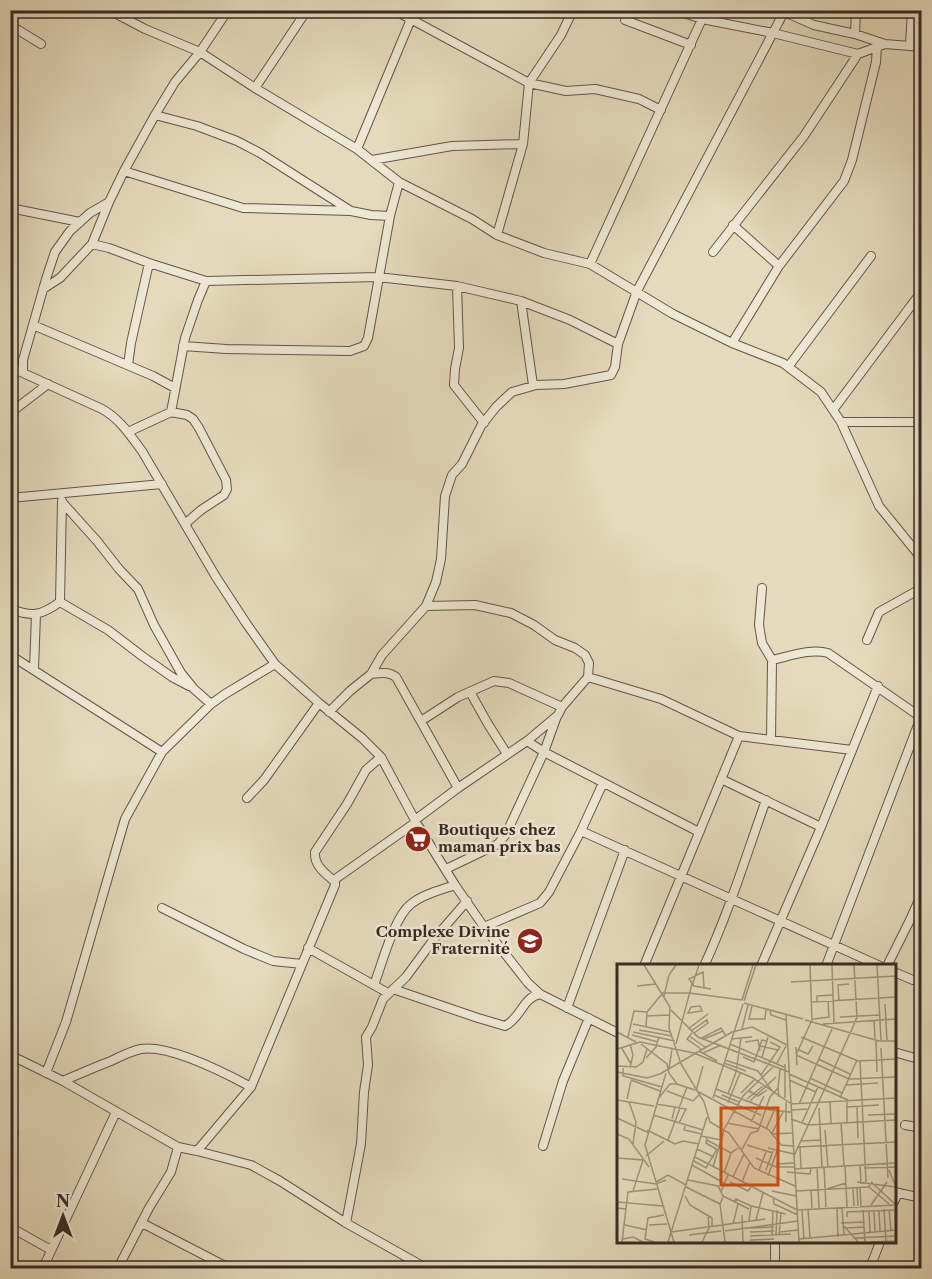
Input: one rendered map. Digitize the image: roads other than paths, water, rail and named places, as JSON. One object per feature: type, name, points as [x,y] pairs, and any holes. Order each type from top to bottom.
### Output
[{"type":"street","points":[[109,10],[145,29],[200,52],[357,149],[399,182],[472,219],[497,235],[544,253],[590,264],[673,314],[732,343],[783,363],[821,392],[841,422],[879,506],[921,559]]},
{"type":"street","points":[[43,289],[60,278],[92,244],[124,171],[155,115],[175,82],[200,52],[228,10]]},
{"type":"street","points":[[255,88],[307,10]]},
{"type":"street","points":[[394,10],[529,83],[567,91],[595,89],[639,99],[661,110]]},
{"type":"street","points":[[497,235],[523,144],[529,83],[561,35],[573,10]]},
{"type":"street","points":[[675,10],[858,54],[881,45],[921,46]]},
{"type":"street","points":[[855,34],[856,10]]},
{"type":"street","points":[[910,45],[912,10]]},
{"type":"street","points":[[329,712],[370,674],[382,655],[426,606],[436,582],[441,559],[447,489],[452,475],[462,464],[484,423],[496,407],[512,392],[533,385],[564,384],[611,375],[615,367],[618,344],[637,291],[783,11],[814,25],[855,34],[881,45]]},
{"type":"street","points":[[590,264],[702,18]]},
{"type":"street","points":[[357,149],[411,19]]},
{"type":"street","points":[[625,20],[691,45]]},
{"type":"street","points":[[10,25],[41,44]]},
{"type":"street","points":[[732,343],[779,266],[844,181],[852,160],[881,45]]},
{"type":"street","points":[[713,252],[804,136],[858,54]]},
{"type":"street","points":[[155,115],[197,126],[237,141],[260,153],[351,211]]},
{"type":"street","points":[[372,160],[452,146],[523,144]]},
{"type":"street","points":[[124,171],[243,208],[351,211],[390,216]]},
{"type":"street","points":[[183,346],[350,351],[364,346],[368,338],[390,216],[399,182]]},
{"type":"street","points":[[23,373],[23,360],[56,252],[70,231],[90,213],[109,202]]},
{"type":"street","points":[[10,208],[80,222]]},
{"type":"street","points":[[733,225],[779,266]]},
{"type":"street","points":[[92,244],[206,281],[378,277],[457,286],[521,301],[570,320],[618,344]]},
{"type":"street","points":[[788,367],[871,256]]},
{"type":"street","points":[[128,365],[149,263]]},
{"type":"street","points":[[171,412],[183,346],[206,281]]},
{"type":"street","points":[[457,286],[459,348],[454,386],[484,423]]},
{"type":"street","points":[[833,410],[921,291]]},
{"type":"street","points":[[521,301],[533,385]]},
{"type":"street","points":[[33,325],[128,365],[175,388]]},
{"type":"street","points":[[10,367],[110,413],[128,432],[162,484],[216,577],[275,664],[381,757],[455,885],[484,927],[528,983],[540,994],[617,1031]]},
{"type":"street","points":[[10,413],[48,384]]},
{"type":"street","points":[[128,432],[171,412],[193,419],[226,480],[228,489],[224,495],[185,524]]},
{"type":"street","points":[[841,422],[921,422]]},
{"type":"street","points":[[10,498],[61,498],[162,484]]},
{"type":"street","points":[[60,602],[61,498]]},
{"type":"street","points":[[61,498],[138,589],[159,635],[181,673],[211,704]]},
{"type":"street","points":[[762,588],[759,625],[762,643],[772,660],[771,740]]},
{"type":"street","points":[[867,640],[879,612],[921,588]]},
{"type":"street","points":[[10,609],[36,614],[43,613],[60,602]]},
{"type":"street","points":[[60,602],[108,630],[172,677],[194,689]]},
{"type":"street","points":[[334,880],[458,788],[527,741],[560,711],[588,677],[589,663],[585,656],[575,648],[555,640],[534,625],[511,614],[476,605],[426,606]]},
{"type":"street","points":[[34,669],[36,614]]},
{"type":"street","points":[[772,660],[803,653],[828,652],[921,717],[827,964]]},
{"type":"street","points":[[10,655],[162,752]]},
{"type":"street","points":[[46,1073],[66,1022],[125,819],[162,752],[211,704],[275,664]]},
{"type":"street","points":[[370,674],[385,672],[396,677],[458,788]]},
{"type":"street","points":[[588,677],[661,699],[739,736],[852,750]]},
{"type":"street","points":[[421,721],[458,697],[494,681],[509,683],[560,711]]},
{"type":"street","points":[[762,964],[878,686]]},
{"type":"street","points":[[470,692],[507,754]]},
{"type":"street","points":[[248,798],[264,780],[319,703]]},
{"type":"street","points":[[446,869],[498,844],[506,834],[544,752],[560,711]]},
{"type":"street","points":[[645,964],[739,736]]},
{"type":"street","points":[[527,741],[699,832]]},
{"type":"street","points":[[197,1151],[251,1087],[336,883],[316,865],[315,852],[347,804],[366,770],[381,757]]},
{"type":"street","points":[[721,779],[821,827]]},
{"type":"street","points":[[484,927],[540,903],[549,892],[582,831],[603,783]]},
{"type":"street","points":[[705,964],[731,899],[766,800]]},
{"type":"street","points":[[582,831],[876,964]]},
{"type":"street","points":[[567,1008],[625,850]]},
{"type":"street","points":[[374,986],[401,915],[410,904],[420,898],[455,885]]},
{"type":"street","points":[[888,964],[921,892]]},
{"type":"street","points":[[346,1223],[361,1144],[368,1065],[366,1037],[383,999],[406,977],[434,939],[467,901]]},
{"type":"street","points":[[162,908],[273,961],[302,964]]},
{"type":"street","points":[[910,920],[921,920]]},
{"type":"street","points":[[308,948],[374,986],[506,1026],[514,1022],[532,996],[540,994]]},
{"type":"street","points":[[896,973],[921,981]]},
{"type":"street","points":[[543,1146],[563,1081],[589,1018]]},
{"type":"street","points":[[63,1081],[129,1053],[142,1049],[155,1049],[173,1052],[251,1087]]},
{"type":"street","points":[[896,1053],[921,1060]]},
{"type":"street","points":[[10,1055],[63,1081],[178,1147],[250,1165],[426,1269]]},
{"type":"street","points":[[43,1269],[116,1112]]},
{"type":"street","points":[[905,1125],[921,1128]]},
{"type":"street","points":[[118,1269],[171,1172],[178,1147]]},
{"type":"street","points":[[896,1192],[921,1198]]},
{"type":"street","points":[[142,1223],[229,1269]]},
{"type":"street","points":[[10,1227],[51,1250]]},
{"type":"street","points":[[774,1269],[775,1243]]},
{"type":"street","points":[[870,1269],[880,1243]]},
{"type":"place","name":"Boutiques chez maman prix bas","points":[[418,839]]},
{"type":"place","name":"Complexe Divine Fraternité","points":[[530,941]]}]
